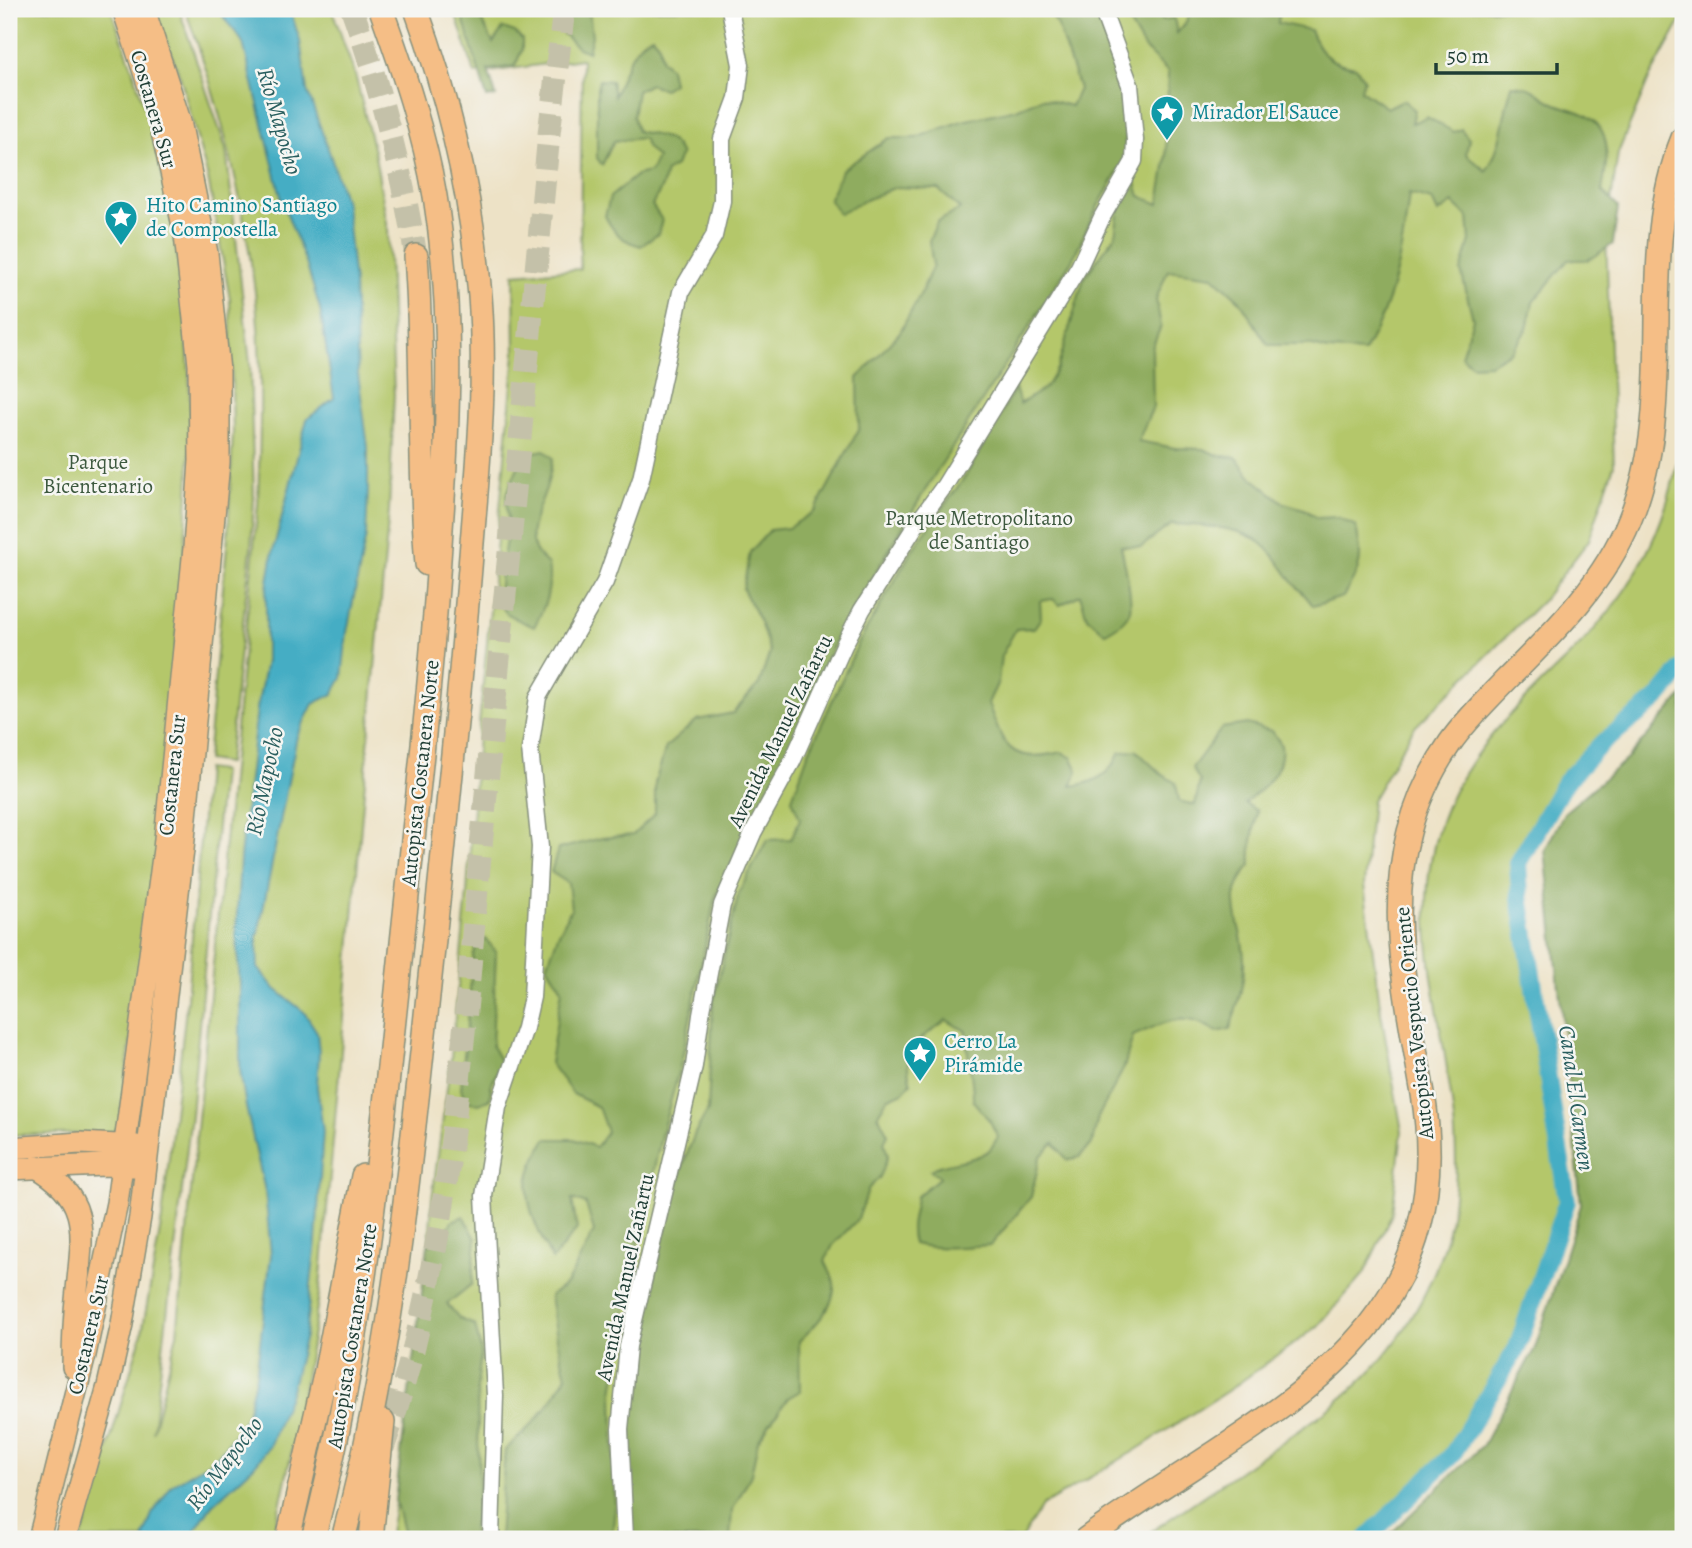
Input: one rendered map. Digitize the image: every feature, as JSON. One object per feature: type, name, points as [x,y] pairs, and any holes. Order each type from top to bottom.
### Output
[{"type":"highway","name":"Autopista Costanera Norte","points":[[313,1539],[330,1472],[348,1377],[387,1086],[435,632],[447,435],[447,307],[435,195],[414,107],[381,9]]},
{"type":"highway","name":"Autopista Costanera Norte","points":[[343,1539],[368,1437],[390,1317],[408,1178],[456,740],[478,465],[481,401],[480,300],[472,219],[444,92],[416,9]]},
{"type":"highway","name":"Autopista Vespucio Oriente","points":[[1086,1539],[1283,1406],[1326,1372],[1370,1326],[1403,1273],[1420,1224],[1428,1157],[1424,1103],[1401,941],[1401,877],[1408,834],[1420,799],[1448,746],[1472,716],[1589,591],[1615,550],[1632,515],[1652,442],[1657,391],[1660,235],[1670,179],[1683,138]]},
{"type":"highway","points":[[416,256],[421,318],[425,523],[435,632]]},
{"type":"highway","points":[[288,1539],[326,1370],[357,1200],[387,1086]]},
{"type":"highway","points":[[371,1539],[390,1317]]},
{"type":"highway","points":[[362,1539],[375,1492]]},
{"type":"main road","name":"Costanera Sur","points":[[39,1539],[73,1406],[117,1203],[164,849],[194,548],[201,413],[195,310],[178,194],[158,114],[123,9]]},
{"type":"main road","name":"Costanera Sur","points":[[65,1539],[108,1386],[134,1261],[182,863],[216,514],[220,409],[213,295],[200,212],[177,109],[144,9]]},
{"type":"main road","points":[[9,1148],[80,1143],[123,1155],[148,1157]]},
{"type":"main road","points":[[9,1169],[123,1155]]},
{"type":"main road","points":[[36,1167],[48,1174],[68,1194],[81,1220],[83,1239],[73,1328],[73,1406]]},
{"type":"street","points":[[491,1539],[495,1395],[484,1196],[498,1107],[525,1028],[532,997],[540,847],[530,749],[538,697],[604,582],[641,479],[681,292],[714,236],[722,201],[722,139],[737,98],[741,65],[730,9]]},
{"type":"street","name":"Avenida Manuel Zañartu","points":[[625,1539],[620,1429],[628,1346],[694,1066],[722,905],[753,834],[792,762],[862,610],[975,438],[1079,267],[1102,217],[1134,161],[1135,140],[1130,85],[1102,9]]},
{"type":"green space","name":"Parque Bicentenario","points":[[9,9],[111,9],[130,60],[160,165],[180,273],[186,327],[190,437],[188,497],[159,829],[119,1127],[110,1133],[9,1135]]},
{"type":"green space","points":[[154,9],[179,9],[226,149],[250,364],[254,499],[228,763],[207,760],[228,535],[233,432],[230,299],[208,178],[180,76]]},
{"type":"green space","points":[[185,9],[332,9],[356,78],[375,156],[388,229],[394,395],[389,510],[320,1288],[287,1477],[272,1539],[81,1539],[142,1333],[162,1219],[187,999],[206,769],[222,771],[191,1115],[153,1432],[177,1334],[258,504],[260,371],[258,318],[250,256],[237,184],[219,113]]},
{"type":"green space","name":"Parque Metropolitano de Santiago","points":[[454,9],[1683,9],[1683,17],[1648,81],[1618,153],[1606,235],[1614,465],[1589,540],[1542,601],[1413,729],[1372,800],[1364,885],[1381,1013],[1402,1131],[1392,1214],[1364,1274],[1317,1327],[1232,1388],[1042,1506],[1021,1539],[389,1539],[404,1451],[427,1275],[432,1199],[451,1058],[467,893],[478,735],[515,354],[514,274],[580,269],[582,59],[475,74]]},
{"type":"green space","points":[[460,9],[476,9],[493,43],[503,28],[515,32],[522,39],[522,50],[515,66],[488,70],[496,96],[487,98]]},
{"type":"green space","points":[[569,9],[589,9],[592,36],[588,52],[578,48],[563,34]]},
{"type":"green space","points":[[1047,9],[1095,9],[1127,91],[1125,160],[1098,206],[1072,260],[932,479],[837,636],[790,748],[715,898],[681,1063],[662,1132],[634,1262],[613,1392],[615,1507],[612,1539],[499,1539],[505,1450],[539,1416],[566,1376],[550,1296],[567,1283],[594,1232],[586,1204],[572,1199],[577,1229],[552,1260],[530,1204],[530,1173],[546,1139],[574,1139],[596,1147],[607,1132],[598,1107],[573,1094],[550,1063],[562,989],[547,966],[571,909],[568,883],[551,872],[558,849],[602,838],[633,835],[655,814],[655,783],[666,747],[697,720],[733,713],[759,684],[770,652],[760,622],[743,589],[750,552],[770,530],[788,528],[815,511],[859,429],[858,378],[900,332],[921,293],[933,265],[929,241],[937,222],[960,209],[938,189],[896,187],[839,214],[829,199],[842,170],[889,138],[916,138],[962,121],[1016,109],[1042,98],[1071,106],[1079,89],[1057,24]]},
{"type":"green space","points":[[1121,9],[1154,9],[1163,20],[1174,18],[1177,33],[1192,9],[1280,9],[1278,23],[1310,30],[1327,56],[1339,63],[1356,67],[1364,79],[1361,90],[1387,108],[1403,100],[1415,110],[1412,123],[1427,117],[1454,132],[1461,129],[1469,139],[1466,154],[1486,171],[1496,151],[1512,85],[1530,89],[1556,104],[1584,114],[1597,123],[1605,140],[1607,150],[1602,191],[1618,207],[1613,244],[1588,260],[1568,260],[1533,302],[1527,329],[1512,351],[1490,364],[1472,365],[1461,356],[1473,319],[1461,271],[1470,241],[1468,217],[1453,203],[1438,213],[1432,200],[1409,194],[1395,276],[1382,315],[1364,352],[1328,350],[1308,345],[1268,345],[1240,301],[1213,276],[1168,270],[1156,299],[1161,326],[1152,348],[1153,407],[1138,441],[1175,448],[1203,449],[1220,456],[1236,457],[1250,476],[1284,503],[1304,509],[1317,518],[1337,517],[1356,526],[1360,556],[1354,578],[1343,597],[1313,606],[1278,560],[1252,537],[1218,528],[1172,524],[1141,547],[1121,546],[1131,604],[1123,621],[1113,629],[1105,633],[1087,617],[1080,595],[1060,605],[1053,599],[1040,601],[1041,618],[1034,628],[1016,629],[1001,656],[998,682],[988,703],[999,731],[1012,749],[1031,756],[1062,752],[1072,758],[1078,771],[1071,786],[1101,777],[1112,767],[1119,753],[1136,750],[1161,774],[1176,783],[1179,801],[1195,805],[1200,781],[1192,768],[1222,728],[1247,724],[1272,731],[1281,746],[1276,771],[1265,786],[1245,803],[1257,811],[1251,844],[1251,865],[1242,877],[1235,900],[1244,968],[1230,1029],[1217,1032],[1194,1021],[1175,1020],[1133,1036],[1124,1068],[1098,1117],[1092,1144],[1079,1157],[1067,1160],[1054,1143],[1040,1157],[1031,1197],[991,1245],[952,1248],[913,1244],[911,1226],[916,1197],[940,1177],[930,1170],[981,1155],[989,1150],[998,1137],[990,1121],[973,1101],[966,1031],[946,1020],[922,1039],[915,1045],[908,1061],[911,1083],[903,1092],[887,1099],[878,1115],[888,1134],[884,1142],[888,1156],[880,1177],[869,1188],[858,1219],[833,1245],[825,1261],[834,1283],[832,1300],[811,1330],[799,1341],[800,1391],[788,1398],[758,1441],[751,1475],[732,1511],[730,1539],[629,1539],[627,1420],[636,1350],[679,1176],[695,1133],[708,1110],[713,1002],[739,892],[767,840],[791,839],[800,819],[792,799],[808,754],[859,642],[913,549],[965,477],[1015,388],[1020,404],[1046,387],[1058,367],[1084,278],[1115,236],[1120,200],[1134,177],[1140,196],[1159,204],[1166,161],[1168,72],[1144,48]]},
{"type":"green space","points":[[652,36],[659,44],[662,60],[670,68],[673,83],[664,89],[650,84],[637,91],[633,116],[637,131],[668,139],[681,155],[675,166],[666,172],[662,187],[652,205],[662,220],[658,234],[641,246],[619,236],[605,216],[610,197],[637,175],[650,172],[657,158],[648,149],[643,138],[614,141],[602,165],[597,158],[597,89],[599,80],[611,81],[614,96],[633,53]]},
{"type":"green space","points":[[1683,417],[1683,659],[1653,695],[1597,740],[1561,779],[1512,862],[1514,898],[1562,1201],[1512,1346],[1447,1452],[1359,1539],[1140,1539],[1299,1431],[1353,1389],[1383,1358],[1427,1289],[1446,1238],[1452,1212],[1456,1167],[1453,1112],[1432,979],[1427,921],[1430,864],[1437,835],[1458,784],[1485,743],[1595,629],[1634,575],[1650,547],[1672,486]]},
{"type":"green space","points":[[544,450],[553,458],[548,482],[532,526],[532,536],[538,555],[548,564],[549,581],[545,604],[534,627],[504,611],[500,600],[500,580],[508,526],[507,494],[525,454]]},
{"type":"green space","points":[[1683,695],[1683,1539],[1385,1539],[1483,1445],[1535,1348],[1581,1205],[1545,850],[1564,813],[1627,759]]},
{"type":"green space","points":[[486,939],[496,952],[492,1046],[501,1062],[491,1086],[490,1099],[479,1104],[466,1101],[461,1089],[473,956],[478,941]]},
{"type":"green space","points":[[464,1216],[476,1239],[472,1284],[447,1304],[460,1319],[475,1325],[481,1351],[477,1388],[479,1483],[472,1539],[405,1539],[395,1500],[428,1245],[440,1239],[452,1221]]},
{"type":"water","name":"Río Mapocho","points":[[219,9],[290,9],[300,41],[307,90],[346,205],[354,284],[358,374],[368,447],[366,536],[347,632],[342,678],[333,694],[313,704],[297,736],[257,940],[258,968],[275,989],[304,1012],[317,1032],[317,1087],[323,1131],[316,1241],[305,1336],[291,1390],[269,1447],[254,1466],[212,1505],[189,1539],[143,1539],[152,1514],[172,1485],[216,1458],[240,1428],[247,1414],[256,1375],[271,1255],[265,1191],[240,1070],[240,985],[236,931],[240,858],[257,709],[266,661],[266,594],[273,551],[307,419],[334,398],[320,309],[282,201],[243,43]]},
{"type":"waterway","name":"Canal El Carmen","points":[[1366,1539],[1452,1455],[1517,1348],[1567,1201],[1520,897],[1518,863],[1565,782],[1601,744],[1657,699],[1683,668]]},
{"type":"tunnel","points":[[352,9],[390,131],[416,256]]},
{"type":"tunnel","points":[[383,1448],[406,1377],[424,1304],[450,1156],[549,134],[564,9]]},
{"type":"place","name":"Mirador El Sauce","points":[[1167,142]]},
{"type":"place","name":"Hito Camino Santiago de Compostella","points":[[121,247]]},
{"type":"place","name":"Cerro La Pirámide","points":[[920,1083]]}]
